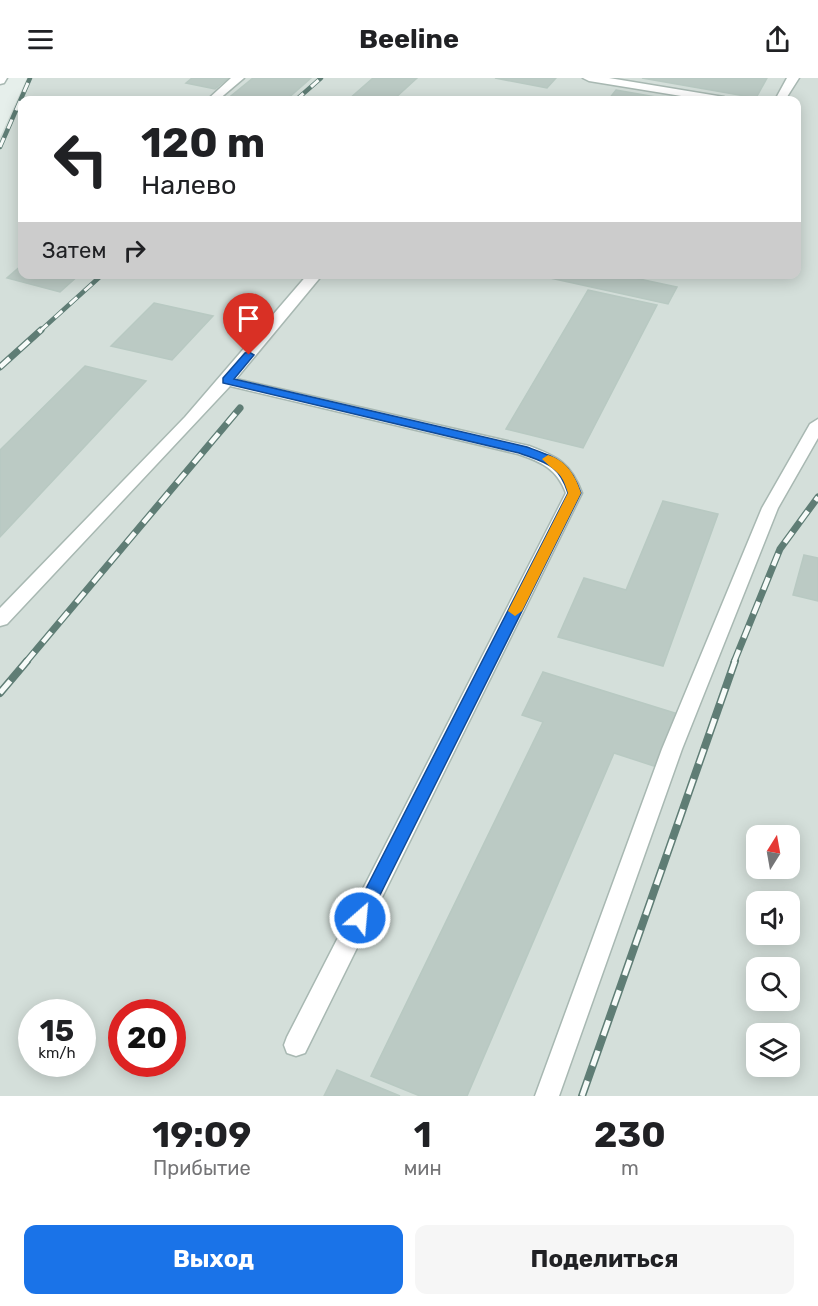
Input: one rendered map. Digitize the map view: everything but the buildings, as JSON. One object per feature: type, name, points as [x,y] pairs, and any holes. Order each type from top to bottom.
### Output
[{"type":"lane","points":[[217,96],[238,78]]},
{"type":"lane","points":[[589,78],[699,96]]},
{"type":"lane","points":[[782,96],[793,78]]},
{"type":"lane","points":[[0,619],[227,381],[312,279]]},
{"type":"lane","points":[[227,381],[523,450],[556,462],[569,477],[574,493],[296,1045]]},
{"type":"lane","points":[[547,1096],[677,738],[770,508],[818,424]]},
{"type":"shaded area","points":[[27,78],[818,78],[818,1096],[0,1096],[0,137],[18,98],[18,279],[801,279],[801,96],[19,96]]},
{"type":"railway","points":[[22,96],[30,78]]},
{"type":"railway","points":[[301,96],[321,78]]},
{"type":"railway","points":[[0,147],[18,106]]},
{"type":"railway","points":[[40,331],[97,279]]},
{"type":"railway","points":[[0,367],[41,330]]},
{"type":"railway","points":[[26,662],[240,408]]},
{"type":"railway","points":[[734,662],[780,549],[818,497]]},
{"type":"railway","points":[[0,693],[27,661]]},
{"type":"railway","points":[[582,1096],[735,661]]},
{"type":"slow traffic","points":[[515,611],[574,493],[569,477],[556,462],[548,459]]},
{"type":"route","points":[[249,355],[227,381],[523,450],[556,462],[569,477],[574,493],[360,918]]}]
